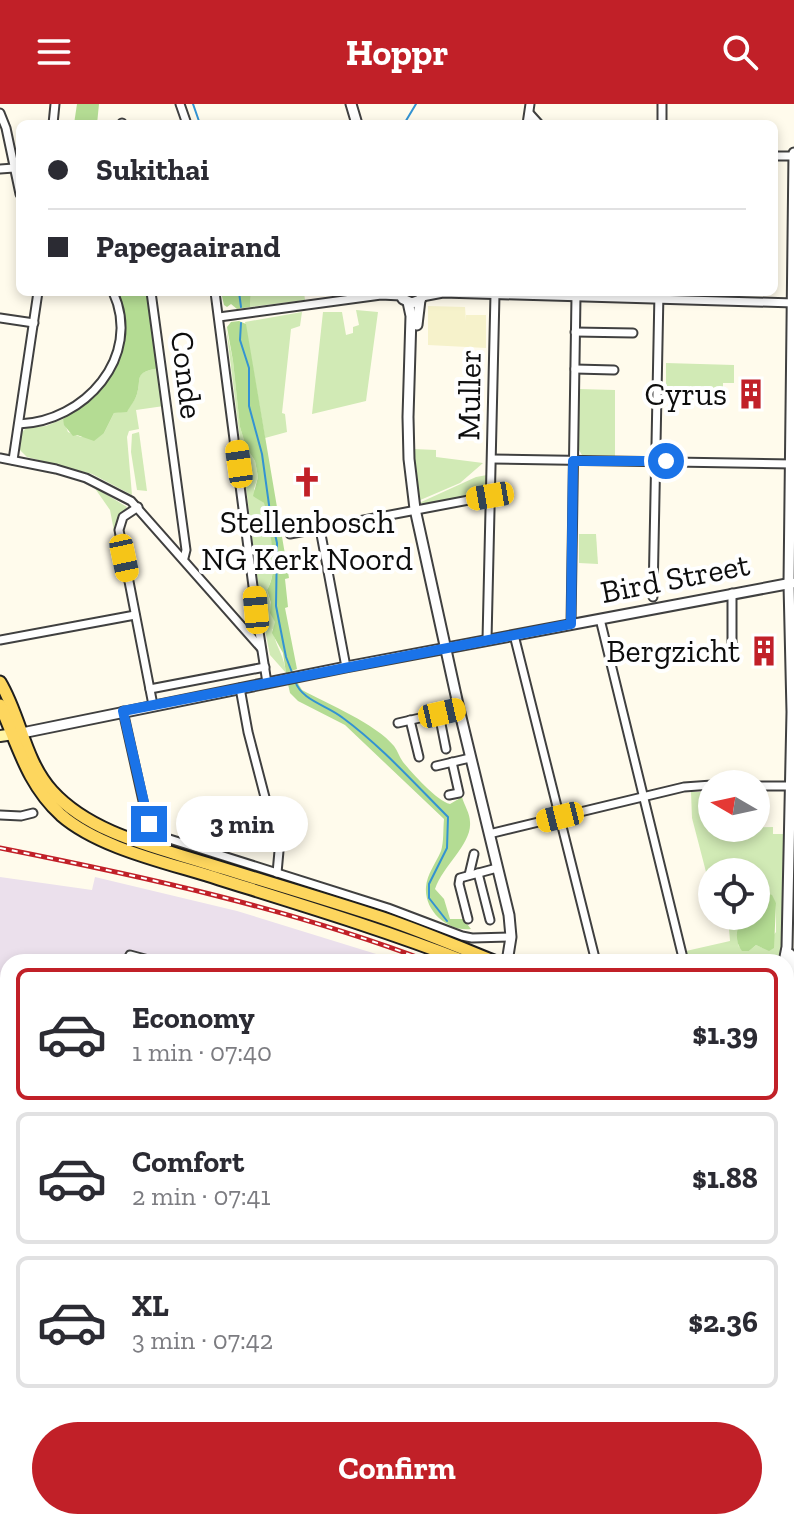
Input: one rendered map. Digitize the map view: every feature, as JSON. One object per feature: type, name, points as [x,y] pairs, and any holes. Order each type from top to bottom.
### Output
[{"type":"main road","points":[[0,682],[11,703],[11,734]]},
{"type":"main road","points":[[0,705],[25,770],[38,790],[63,816],[104,840],[385,919],[475,954]]},
{"type":"main road","points":[[153,852],[446,954]]},
{"type":"street","points":[[528,120],[530,104]]},
{"type":"street","points":[[0,113],[16,177]]},
{"type":"street","points":[[530,114],[535,120]]},
{"type":"street","points":[[786,954],[792,712],[794,154]]},
{"type":"street","points":[[0,169],[14,168]]},
{"type":"street","points":[[13,460],[37,296]]},
{"type":"street","points":[[19,424],[52,420],[69,412],[84,402],[108,373],[116,357],[121,327],[114,296]]},
{"type":"street","name":"Conde","points":[[152,296],[186,550],[184,558]]},
{"type":"street","points":[[216,296],[267,683]]},
{"type":"street","points":[[219,317],[363,296]]},
{"type":"street","points":[[409,404],[422,296],[403,297],[411,316],[409,404],[409,459],[415,509],[470,758],[509,915],[511,937],[508,954]]},
{"type":"street","name":"Muller","points":[[487,640],[495,296]]},
{"type":"street","points":[[571,624],[576,296]]},
{"type":"street","points":[[653,597],[659,296]]},
{"type":"street","points":[[676,296],[793,303]]},
{"type":"street","points":[[0,318],[34,323]]},
{"type":"street","points":[[575,332],[633,333]]},
{"type":"street","points":[[575,369],[614,370]]},
{"type":"street","points":[[0,458],[86,478],[138,507],[261,648]]},
{"type":"street","points":[[492,459],[792,464]]},
{"type":"street","points":[[290,534],[490,496]]},
{"type":"street","points":[[138,507],[123,517],[119,530],[153,705]]},
{"type":"street","points":[[320,529],[346,667]]},
{"type":"street","name":"Bird Street","points":[[11,734],[791,583]]},
{"type":"street","points":[[732,593],[732,650]]},
{"type":"street","points":[[0,640],[135,615]]},
{"type":"street","points":[[600,619],[682,954]]},
{"type":"street","points":[[239,623],[258,625]]},
{"type":"street","points":[[514,635],[594,954]]},
{"type":"street","points":[[150,689],[265,667]]},
{"type":"street","points":[[240,688],[248,732],[280,855],[277,873]]},
{"type":"street","points":[[398,723],[459,709]]},
{"type":"street","points":[[123,711],[147,819],[155,833],[388,908],[462,936],[511,937]]},
{"type":"street","points":[[439,714],[446,749]]},
{"type":"street","points":[[410,720],[419,757]]},
{"type":"street","points":[[436,766],[470,758]]},
{"type":"street","points":[[449,795],[459,793],[452,762]]},
{"type":"street","points":[[489,834],[698,786]]},
{"type":"street","points":[[770,786],[790,786]]},
{"type":"street","points":[[0,815],[33,813]]},
{"type":"street","points":[[469,875],[474,854]]},
{"type":"street","points":[[468,919],[460,878],[497,868]]},
{"type":"street","points":[[481,872],[490,920]]},
{"type":"street","points":[[787,947],[790,954]]},
{"type":"street","points":[[794,1039],[794,1046]]},
{"type":"shaded area","points":[[428,306],[465,307],[466,321],[466,315],[486,315],[486,348],[428,345]]},
{"type":"shaded area","points":[[0,877],[92,890],[95,877],[237,911],[376,954],[142,954],[127,950],[125,954],[0,954]]},
{"type":"green space","points":[[77,104],[99,104],[97,120],[75,120]]},
{"type":"green space","points":[[117,296],[149,296],[159,368],[142,374],[136,397],[127,412],[114,413],[104,433],[94,441],[73,436],[63,419],[95,394],[116,366],[125,332]]},
{"type":"green space","points":[[222,296],[251,296],[250,307],[237,309],[231,304],[227,307]]},
{"type":"green space","points":[[251,296],[304,296],[305,300],[250,307]]},
{"type":"green space","points":[[356,310],[378,312],[366,401],[312,414],[323,312],[342,312],[346,335],[353,333],[353,327],[359,325]]},
{"type":"green space","points":[[302,312],[300,326],[291,329],[282,413],[285,414],[287,432],[265,438],[245,322]]},
{"type":"green space","points":[[231,322],[246,324],[289,578],[285,579],[288,607],[285,608],[297,669],[286,673],[283,653],[272,633],[275,622],[270,613],[267,590],[273,570],[270,535],[264,503],[253,496],[258,477],[255,461],[246,447],[240,427],[227,327]]},
{"type":"green space","points":[[226,327],[240,427],[246,447],[255,461],[258,477],[254,489],[264,503],[271,536],[274,558],[267,590],[275,618],[272,630],[286,673],[270,655],[262,615]]},
{"type":"green space","points":[[666,363],[734,365],[734,383],[723,383],[723,400],[666,399]]},
{"type":"green space","points":[[159,368],[164,406],[136,410],[139,429],[129,431],[127,437],[132,495],[92,474],[27,457],[20,450],[21,433],[26,428],[46,426],[63,419],[68,432],[81,437],[104,433],[114,413],[127,411],[134,401],[142,374]]},
{"type":"green space","points":[[579,389],[615,390],[615,456],[582,455],[579,450]]},
{"type":"green space","points":[[139,432],[147,491],[137,490],[131,452],[132,434]]},
{"type":"green space","points":[[413,449],[436,450],[436,457],[483,463],[460,483],[418,501]]},
{"type":"green space","points":[[487,475],[483,493],[419,503],[476,477]]},
{"type":"green space","points":[[94,487],[127,507],[116,525],[119,557],[110,510]]},
{"type":"green space","points":[[579,534],[596,534],[598,564],[579,563]]},
{"type":"green space","points":[[297,682],[302,690],[364,722],[386,738],[407,767],[438,798],[450,804],[462,797],[469,815],[469,830],[462,847],[435,889],[444,899],[450,919],[463,919],[471,929],[454,927],[439,918],[426,896],[428,878],[442,847],[444,819],[345,725],[298,701],[290,693],[288,684]]},
{"type":"green space","points":[[691,792],[698,792],[698,841],[692,818]]},
{"type":"green space","points":[[770,827],[773,827],[773,834],[784,834],[781,954],[687,954],[686,951],[730,941],[729,930],[737,930],[739,947],[749,951],[756,945],[763,948],[776,932],[776,903],[770,900],[770,858],[702,858],[698,842],[770,842]]},
{"type":"green space","points":[[772,895],[776,903],[774,948],[769,951],[756,945],[749,951],[742,951],[737,930],[770,930]]},
{"type":"waterway","points":[[193,104],[199,120]]},
{"type":"waterway","points":[[406,120],[416,104]]},
{"type":"waterway","points":[[240,296],[241,307]]},
{"type":"waterway","points":[[241,323],[240,340],[249,368],[249,406],[262,454],[277,543],[276,606],[286,657],[293,675]]},
{"type":"waterway","points":[[295,681],[309,698],[337,713],[371,740],[448,817],[447,848],[429,884],[429,898],[447,921]]},
{"type":"railway","points":[[0,848],[218,896],[325,926],[408,954]]},
{"type":"place","name":"Cyrus","points":[[751,394]]},
{"type":"place","name":"Stellenbosch NG Kerk Noord","points":[[307,482]]},
{"type":"place","name":"Bergzicht","points":[[764,651]]},
{"type":"route","points":[[149,824],[123,711],[571,624],[573,461],[666,461]]}]
